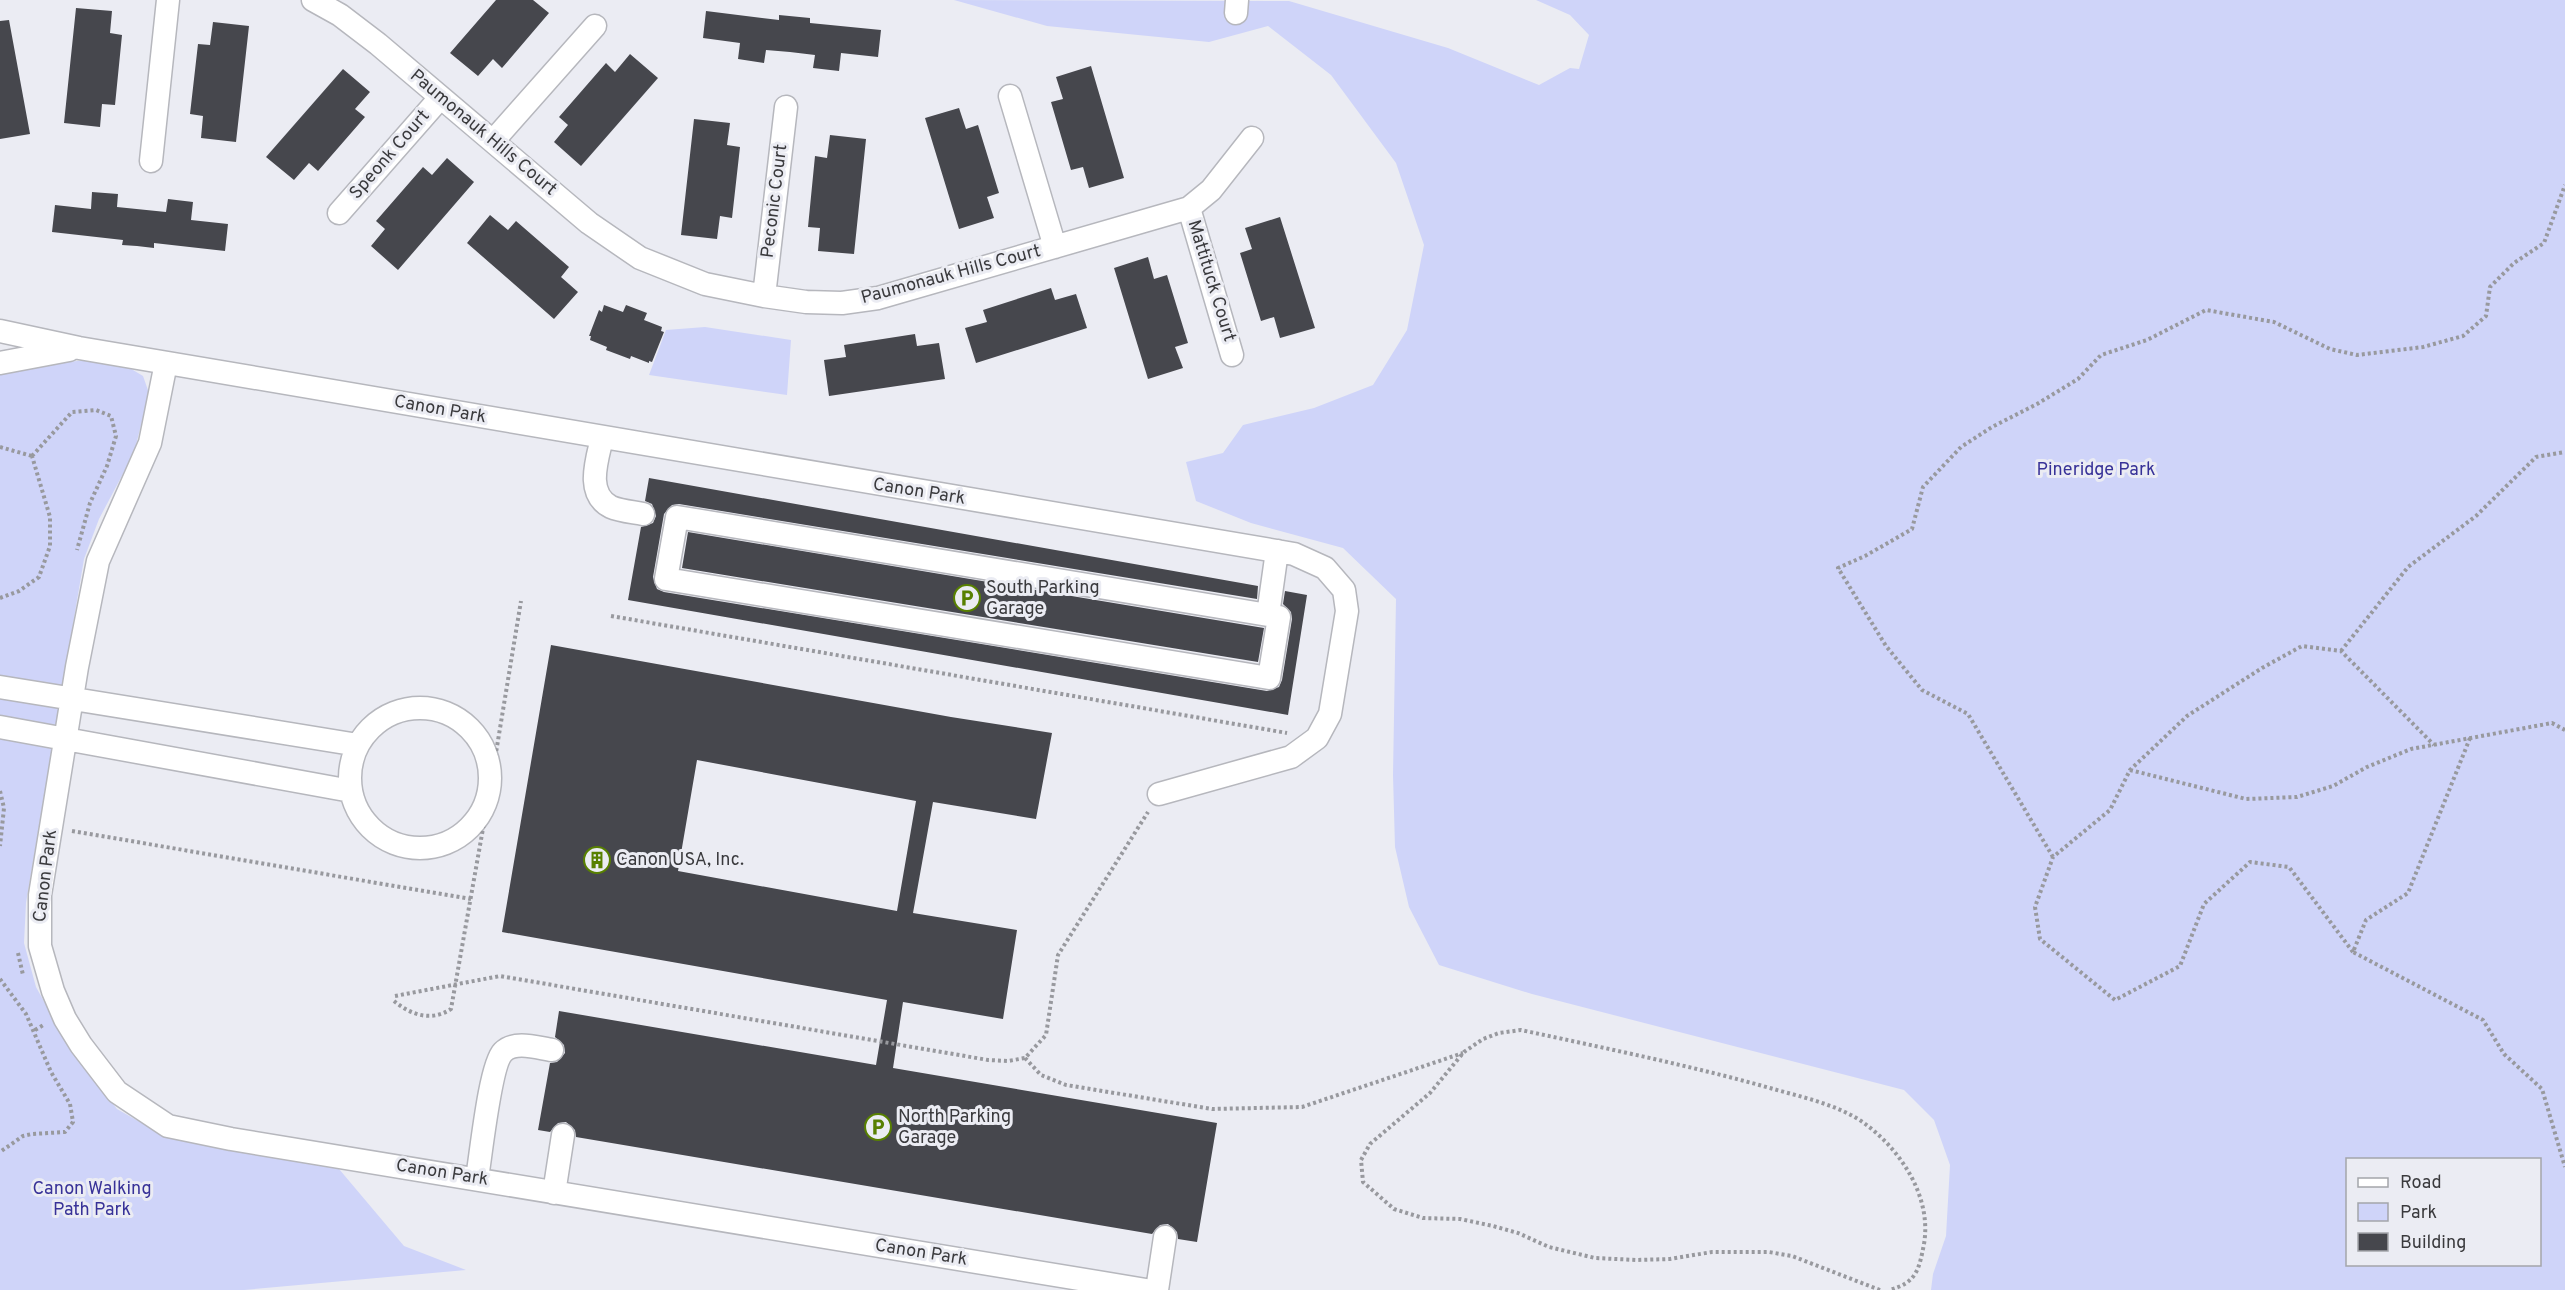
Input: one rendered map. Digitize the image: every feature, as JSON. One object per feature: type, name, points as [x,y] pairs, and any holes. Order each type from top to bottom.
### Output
[{"type":"street","points":[[151,161],[168,0]]},
{"type":"street","name":"Paumonauk Hills Court","points":[[313,0],[340,15],[378,44],[589,223],[640,258],[705,284],[764,296],[806,302],[842,303],[878,298],[1189,208],[1211,190],[1252,138]]},
{"type":"street","points":[[493,141],[595,26]]},
{"type":"street","points":[[1010,96],[1055,247]]},
{"type":"street","name":"Speonk Court","points":[[339,213],[440,98]]},
{"type":"street","name":"Peconic Court","points":[[764,296],[786,107]]},
{"type":"street","name":"Mattituck Court","points":[[1189,208],[1233,355]]},
{"type":"street","name":"Canon Park","points":[[0,331],[166,363],[1294,554],[1325,568],[1344,590],[1347,611],[1330,714],[1317,738],[1291,757],[1159,794]]},
{"type":"street","points":[[0,363],[79,348]]},
{"type":"street","name":"Canon Park","points":[[166,363],[150,443],[98,561],[72,698],[40,895],[40,946],[53,991],[65,1019],[81,1045],[117,1092],[168,1126],[554,1193],[1146,1290]]},
{"type":"street","points":[[602,438],[595,483],[599,496],[610,507],[643,514]]},
{"type":"street","points":[[676,517],[1268,615],[1280,617],[1269,678],[666,579],[676,517]]},
{"type":"street","points":[[1268,615],[1277,551]]},
{"type":"street","points":[[0,687],[357,745]]},
{"type":"street","points":[[410,708],[432,708],[453,715],[471,728],[484,746],[490,767],[490,789],[482,813],[466,831],[445,844],[421,848],[397,844],[375,832],[359,814],[351,791],[350,766],[357,745],[371,727],[389,715],[410,708]]},
{"type":"street","points":[[0,727],[351,791]]},
{"type":"street","points":[[477,1178],[495,1069],[503,1051],[518,1045],[552,1050]]},
{"type":"street","points":[[554,1193],[563,1135]]},
{"type":"street","points":[[1157,1290],[1165,1236]]},
{"type":"path","points":[[2053,857],[1968,714],[1922,690],[1886,646],[1838,568],[1865,556],[1912,529],[1923,487],[1961,447],[2078,379],[2101,355],[2147,340],[2206,310],[2274,322],[2330,350],[2357,355],[2423,347],[2463,336],[2486,316],[2490,287],[2514,263],[2544,243],[2565,185]]},
{"type":"path","points":[[32,456],[72,412],[96,410],[111,416],[116,436],[107,466],[90,503],[77,552]]},
{"type":"path","points":[[0,447],[32,456]]},
{"type":"path","points":[[2341,651],[2408,567],[2476,516],[2535,457],[2565,452]]},
{"type":"path","points":[[0,598],[19,591],[39,577],[50,546],[50,518],[32,456]]},
{"type":"path","points":[[394,1001],[407,1012],[428,1017],[442,1015],[451,1009],[520,601]]},
{"type":"path","points":[[611,616],[1317,738]]},
{"type":"path","points":[[2434,745],[2341,651],[2302,646],[2262,668],[2187,716],[2130,770],[2110,810],[2053,857],[2035,908],[2040,939],[2115,1000],[2180,966],[2204,904],[2250,862],[2289,867],[2353,952],[2483,1020],[2504,1054],[2542,1089],[2565,1167]]},
{"type":"path","points":[[2130,770],[2246,800],[2297,797],[2333,786],[2367,767],[2411,749],[2552,723],[2565,730]]},
{"type":"path","points":[[2353,952],[2366,920],[2408,893],[2470,738]]},
{"type":"path","points":[[0,791],[4,808],[0,846]]},
{"type":"path","points":[[395,996],[500,976],[988,1060],[1008,1061],[1024,1058],[1046,1035],[1058,955],[1159,794]]},
{"type":"path","points":[[51,828],[471,900]]},
{"type":"path","points":[[17,948],[25,980]]},
{"type":"path","points":[[0,979],[13,994],[35,1030],[51,1072],[70,1104],[73,1122],[65,1132],[32,1134],[18,1139],[0,1152]]},
{"type":"path","points":[[35,1030],[46,1024],[42,1015]]},
{"type":"path","points":[[1024,1058],[1041,1075],[1066,1085],[1212,1109],[1302,1107],[1464,1052],[1483,1039],[1499,1033],[1521,1030],[1710,1072],[1827,1104],[1863,1123],[1890,1147],[1910,1173],[1925,1211],[1924,1240],[1918,1270],[1910,1283],[1889,1290]]},
{"type":"path","points":[[1464,1052],[1430,1093],[1370,1144],[1361,1160],[1363,1182],[1394,1209],[1423,1218],[1460,1219],[1493,1226],[1518,1233],[1549,1247],[1595,1258],[1670,1259],[1712,1252],[1769,1252],[1792,1256],[1880,1290]]},
{"type":"green space","name":"Pineridge Park","points":[[954,0],[1289,1],[1448,48],[1539,85],[1570,68],[1579,69],[1589,35],[1570,15],[1536,0],[2565,0],[2565,1290],[1931,1290],[1933,1274],[1946,1236],[1950,1165],[1934,1120],[1904,1090],[1532,994],[1439,965],[1409,907],[1395,847],[1393,775],[1396,599],[1343,548],[1251,523],[1196,501],[1186,462],[1223,453],[1243,425],[1314,408],[1373,385],[1407,330],[1424,245],[1396,163],[1331,75],[1268,26],[1209,42],[1047,26]]},
{"type":"green space","points":[[705,327],[791,340],[787,395],[649,375],[666,330]]},
{"type":"green space","name":"Canon Walking Path Park","points":[[87,360],[128,367],[143,376],[149,393],[134,453],[99,519],[84,559],[26,903],[24,943],[36,987],[72,1052],[117,1109],[168,1138],[339,1169],[404,1246],[466,1270],[244,1290],[0,1290],[0,369]]},
{"type":"building","points":[[496,0],[533,0],[549,13],[502,68],[493,59],[478,76],[450,53]]},
{"type":"building","points":[[76,8],[112,11],[110,33],[122,35],[115,105],[102,104],[100,127],[64,123]]},
{"type":"building","points":[[706,11],[779,20],[779,15],[810,18],[810,23],[881,30],[878,57],[841,53],[839,71],[813,68],[815,55],[790,52],[766,50],[764,63],[738,59],[740,43],[703,38]]},
{"type":"building","points":[[9,20],[30,134],[0,139],[0,21]]},
{"type":"building","points":[[213,22],[249,26],[236,142],[201,138],[203,116],[190,114],[198,44],[210,45]]},
{"type":"building","points":[[630,54],[658,78],[581,166],[554,142],[568,125],[559,117],[606,63],[615,72]]},
{"type":"building","points":[[1091,66],[1124,178],[1089,188],[1083,167],[1071,170],[1051,102],[1063,99],[1056,77]]},
{"type":"building","points":[[343,69],[370,92],[355,109],[365,117],[318,171],[309,163],[294,180],[266,157]]},
{"type":"building","points":[[959,108],[966,129],[978,125],[999,193],[987,197],[994,218],[959,229],[925,118]]},
{"type":"building","points":[[694,119],[730,123],[727,145],[740,147],[732,218],[720,216],[717,239],[681,235]]},
{"type":"building","points":[[830,135],[866,139],[854,254],[818,251],[820,228],[808,227],[815,156],[827,158]]},
{"type":"building","points":[[447,158],[474,182],[398,270],[371,246],[385,229],[376,221],[423,167],[432,175]]},
{"type":"building","points":[[92,192],[118,194],[117,207],[166,212],[168,199],[193,202],[191,220],[228,224],[225,251],[154,243],[154,248],[122,245],[123,240],[52,232],[55,205],[91,209]]},
{"type":"building","points":[[490,215],[508,230],[516,221],[569,267],[561,277],[578,292],[554,319],[467,243]]},
{"type":"building","points":[[1280,217],[1315,328],[1280,338],[1274,317],[1261,321],[1240,253],[1252,249],[1245,228]]},
{"type":"building","points":[[1148,257],[1154,279],[1167,275],[1188,343],[1175,347],[1183,368],[1148,379],[1114,268]]},
{"type":"building","points":[[1051,288],[1055,300],[1076,294],[1087,328],[976,363],[965,328],[987,322],[983,310]]},
{"type":"building","points":[[604,305],[623,312],[626,305],[647,313],[644,320],[662,327],[661,331],[664,332],[652,362],[631,356],[630,359],[606,350],[607,347],[590,340],[591,336],[589,336],[599,310],[602,312]]},
{"type":"building","points":[[915,334],[917,346],[939,343],[945,379],[829,396],[824,360],[846,357],[844,345]]},
{"type":"building","points":[[649,478],[1258,586],[1257,599],[679,504],[672,505],[664,514],[653,577],[657,589],[664,592],[1267,691],[1279,687],[1282,680],[1292,619],[1291,612],[1283,604],[1285,591],[1307,595],[1288,715],[628,600],[641,527],[653,523],[656,516],[652,504],[645,501]]},
{"type":"building","points":[[688,532],[1264,628],[1258,662],[682,568]]},
{"type":"building","points":[[551,645],[1052,733],[1036,819],[933,802],[913,913],[1017,930],[1003,1019],[903,1002],[893,1068],[1217,1123],[1197,1242],[1178,1239],[1177,1232],[1168,1224],[1160,1225],[1152,1234],[576,1137],[575,1130],[566,1122],[558,1123],[550,1132],[538,1130],[550,1063],[557,1062],[565,1053],[564,1045],[555,1037],[559,1011],[876,1065],[887,1000],[502,932]],"holes":[[[697,760],[916,801],[897,911],[678,871]]]},
{"type":"place","name":"South Parking Garage","points":[[967,598]]},
{"type":"place","name":"Canon USA, Inc.","points":[[597,860]]},
{"type":"place","name":"North Parking Garage","points":[[878,1127]]}]
